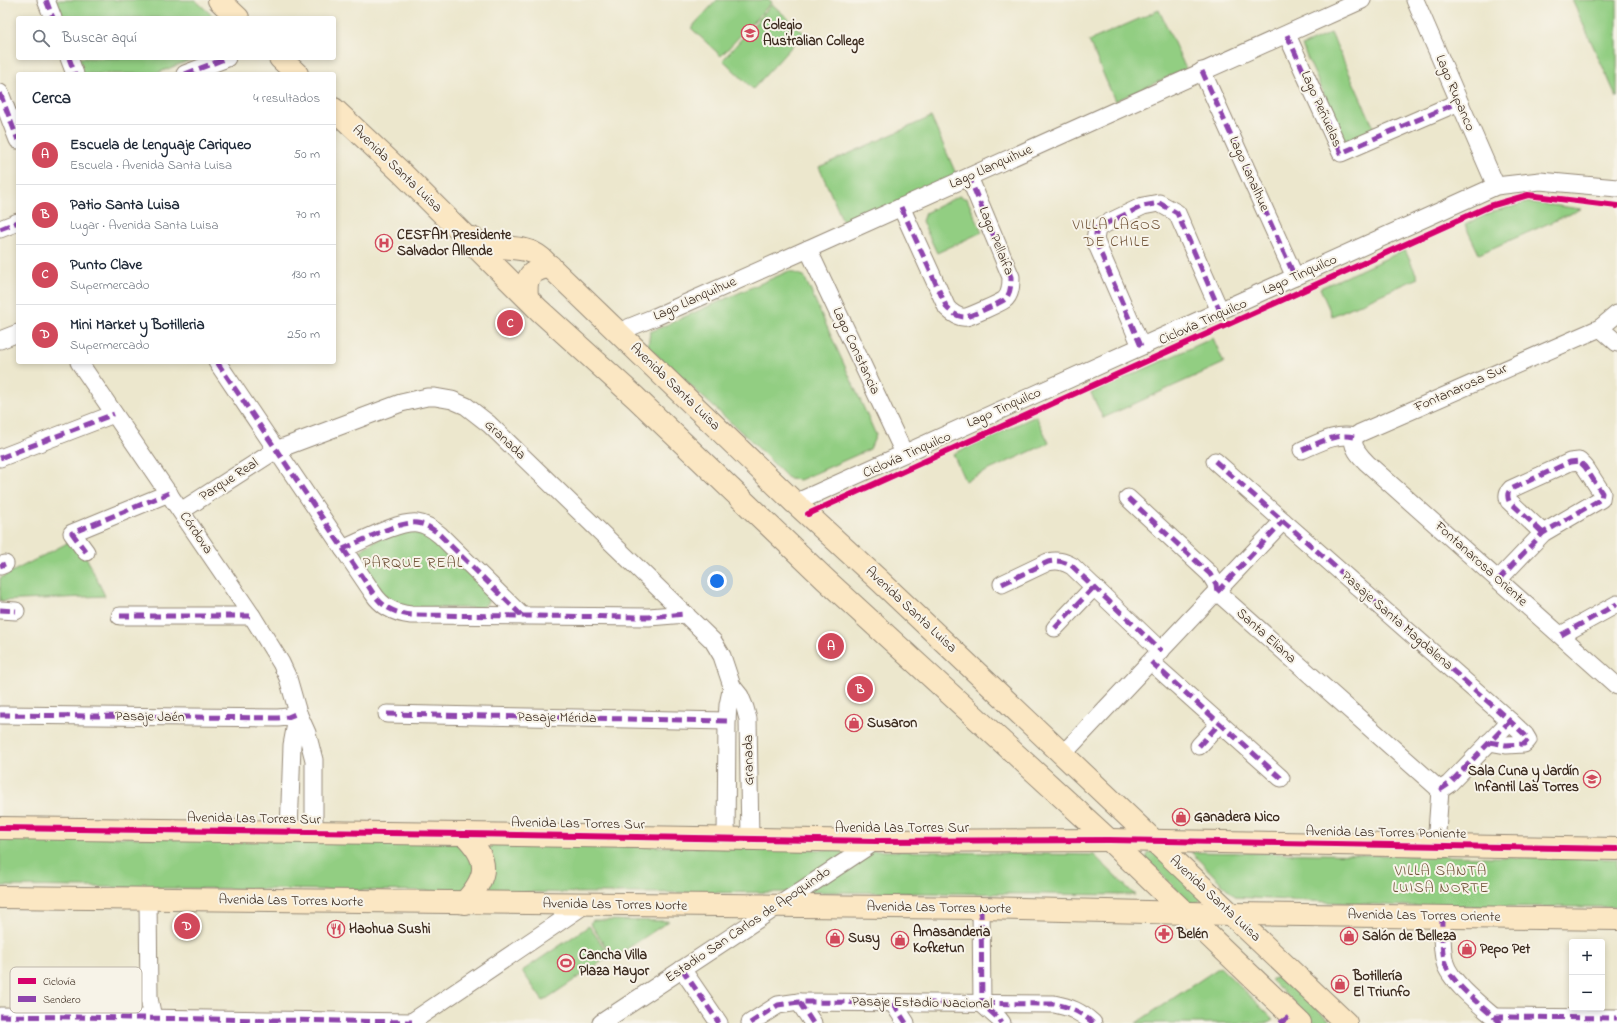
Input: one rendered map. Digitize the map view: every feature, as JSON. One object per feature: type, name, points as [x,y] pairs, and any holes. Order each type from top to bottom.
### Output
[{"type":"street","points":[[46,0],[52,16]]},
{"type":"street","points":[[219,0],[236,16]]},
{"type":"street","name":"Lago Llanquihue","points":[[618,332],[901,208],[1362,0]]},
{"type":"street","name":"Lago Rupanco","points":[[1415,0],[1496,186]]},
{"type":"street","name":"Lago Peñuelas","points":[[1287,35],[1341,153],[1459,102]]},
{"type":"street","points":[[69,60],[74,72]]},
{"type":"street","points":[[190,72],[222,60]]},
{"type":"street","points":[[282,60],[295,72]]},
{"type":"street","name":"Lago Lanalhue","points":[[1202,72],[1295,277]]},
{"type":"street","points":[[0,93],[16,134]]},
{"type":"street","name":"Avenida Santa Luisa","points":[[336,111],[459,229],[526,297],[635,397],[826,580],[1109,840],[1291,1020]]},
{"type":"street","name":"Lago Pellaifa","points":[[901,208],[947,308],[951,312],[956,315],[966,317],[1004,300],[1012,285],[1011,277],[969,177]]},
{"type":"street","name":"Lago Tinquilco","points":[[795,503],[1496,186],[1540,181],[1617,188]]},
{"type":"street","points":[[1141,346],[1095,240],[1098,228],[1143,206],[1159,203],[1177,213],[1220,311]]},
{"type":"street","points":[[0,229],[16,223]]},
{"type":"street","name":"Avenida Santa Luisa","points":[[459,229],[483,245],[522,249],[534,253],[550,266],[795,503],[850,553],[1346,1023]]},
{"type":"street","name":"Lago Constancia","points":[[808,249],[904,453]]},
{"type":"street","points":[[526,297],[527,280],[529,276],[536,271],[550,266]]},
{"type":"street","name":"Fontanarosa Sur","points":[[1302,450],[1333,437],[1344,435],[1354,437],[1360,433],[1600,328],[1617,314]]},
{"type":"street","points":[[1600,328],[1617,343]]},
{"type":"street","points":[[0,340],[16,334]]},
{"type":"street","name":"Córdova","points":[[80,364],[252,616],[282,663],[294,695],[298,713],[307,733],[314,760],[314,832]]},
{"type":"street","points":[[218,364],[377,599],[388,609],[411,615],[649,617],[686,614]]},
{"type":"street","name":"Granada","points":[[276,450],[401,403],[417,399],[436,397],[459,402],[474,411],[713,641],[722,656],[732,686],[740,696],[748,720],[750,839]]},
{"type":"street","points":[[0,458],[114,414]]},
{"type":"street","name":"Fontanarosa Oriente","points":[[1354,437],[1356,450],[1367,463],[1617,686]]},
{"type":"street","name":"Parque Real","points":[[181,511],[276,450]]},
{"type":"street","name":"Pasaje Santa Magdalena","points":[[1215,461],[1528,737],[1527,743],[1524,744],[1506,745],[1489,742]]},
{"type":"street","points":[[1498,580],[1542,533],[1600,500],[1602,493],[1585,467],[1579,461],[1570,462],[1511,488],[1509,491],[1507,495],[1509,501],[1542,533]]},
{"type":"street","points":[[86,552],[72,533],[168,493]]},
{"type":"street","points":[[1128,498],[1210,574],[1216,584],[1217,592]]},
{"type":"street","points":[[1062,755],[1283,521]]},
{"type":"street","points":[[343,549],[397,526],[407,523],[417,523],[440,535],[522,616]]},
{"type":"street","points":[[826,580],[838,582],[847,578],[854,566],[850,553]]},
{"type":"street","points":[[1002,584],[1048,562],[1060,561],[1072,566],[1094,587],[1220,724],[1281,778]]},
{"type":"street","points":[[1055,628],[1094,587]]},
{"type":"street","name":"Santa Eliana","points":[[1217,592],[1440,790]]},
{"type":"street","points":[[1561,635],[1617,604]]},
{"type":"street","points":[[120,616],[252,616]]},
{"type":"street","name":"Granada","points":[[726,838],[727,721],[728,705],[732,686]]},
{"type":"street","name":"Córdova","points":[[289,832],[291,758],[293,734],[298,713]]},
{"type":"street","name":"Pasaje Jaén","points":[[0,715],[278,718],[288,717],[298,713]]},
{"type":"street","name":"Pasaje Mérida","points":[[387,714],[727,721]]},
{"type":"street","points":[[1436,846],[1440,790],[1449,784],[1510,721]]},
{"type":"street","points":[[1199,746],[1220,724]]},
{"type":"street","points":[[291,758],[302,754],[311,757],[314,760]]},
{"type":"street","name":"Avenida Las Torres Sur","points":[[0,828],[876,841],[1109,840],[1155,842]]},
{"type":"street","points":[[464,834],[476,845],[482,856],[484,869],[480,882],[464,903]]},
{"type":"street","name":"Estadio San Carlos de Apoquindo","points":[[601,1023],[876,841]]},
{"type":"street","name":"Avenida Las Torres Poniente","points":[[1155,842],[1617,849]]},
{"type":"street","name":"Avenida Las Torres Norte","points":[[0,897],[981,908],[1231,914]]},
{"type":"street","points":[[148,899],[149,998],[153,1020]]},
{"type":"street","points":[[0,1016],[153,1020],[411,1022],[586,904]]},
{"type":"street","points":[[981,908],[982,1004],[1002,1023]]},
{"type":"street","name":"Avenida Las Torres Oriente","points":[[1231,914],[1617,918]]},
{"type":"street","points":[[1442,916],[1443,955],[1447,969],[1458,983],[1498,1020],[1617,1018]]},
{"type":"street","points":[[682,969],[719,1023]]},
{"type":"street","points":[[799,1002],[813,1023]]},
{"type":"street","name":"Pasaje Estadio Nacional","points":[[750,1023],[778,1005],[799,1002],[1054,1004],[1066,1006],[1077,1011],[1093,1023]]},
{"type":"street","points":[[892,1003],[906,1023]]},
{"type":"street","points":[[0,1016],[5,1023]]},
{"type":"green space","points":[[51,0],[195,0],[213,16],[58,16]]},
{"type":"green space","points":[[717,0],[769,0],[772,2],[721,56],[691,28]]},
{"type":"green space","points":[[1572,0],[1617,0],[1617,98]]},
{"type":"green space","points":[[772,4],[804,33],[753,89],[723,60]]},
{"type":"green space","points":[[1159,10],[1186,69],[1115,101],[1089,41]]},
{"type":"green space","points":[[1331,33],[1375,130],[1346,143],[1302,46]]},
{"type":"green space","points":[[75,60],[190,60],[160,72],[80,72]]},
{"type":"green space","points":[[931,117],[957,176],[845,226],[819,167]]},
{"type":"green space","points":[[959,196],[967,199],[982,232],[937,253],[922,221],[925,213]]},
{"type":"green space","points":[[1529,202],[1581,209],[1479,254],[1465,225],[1491,212]]},
{"type":"green space","points":[[1405,250],[1418,278],[1332,316],[1320,288]]},
{"type":"green space","points":[[789,271],[804,276],[876,435],[870,449],[800,480],[789,479],[749,439],[648,347],[650,332]]},
{"type":"green space","points":[[1213,338],[1224,363],[1103,418],[1091,393]]},
{"type":"green space","points":[[1036,416],[1049,443],[965,481],[953,454]]},
{"type":"green space","points":[[421,529],[433,536],[487,589],[488,600],[482,608],[400,608],[385,599],[358,558],[359,552],[372,543],[396,533]]},
{"type":"green space","points":[[77,538],[105,596],[0,601],[0,578]]},
{"type":"green space","points":[[0,836],[313,840],[1094,855],[1135,895],[825,892],[607,893],[0,886]]},
{"type":"green space","points":[[1149,852],[1156,852],[1204,897],[1193,904],[1188,901],[1147,860],[1146,858]]},
{"type":"green space","points":[[1191,852],[1617,859],[1617,907],[1402,906],[1235,897]]},
{"type":"green space","points":[[593,920],[669,921],[613,958],[590,923]]},
{"type":"green space","name":"Cancha Villa Plaza Mayor","points":[[589,926],[610,956],[543,1001],[522,971]]},
{"type":"green space","points":[[1220,967],[1274,1020],[1269,1023],[1136,1023]]},
{"type":"green space","points":[[1280,975],[1332,1023],[1316,1023],[1271,980]]},
{"type":"marked path","points":[[46,0],[52,16]]},
{"type":"marked path","points":[[1287,35],[1341,153],[1459,102]]},
{"type":"marked path","points":[[70,60],[74,72]]},
{"type":"marked path","points":[[190,72],[222,60]]},
{"type":"marked path","points":[[1202,71],[1295,277]]},
{"type":"marked path","points":[[0,93],[16,135]]},
{"type":"marked path","points":[[901,207],[947,308],[951,312],[961,317],[966,317],[1001,302],[1008,295],[1011,277],[969,177]]},
{"type":"marked path","points":[[1141,346],[1095,240],[1097,228],[1143,206],[1159,203],[1177,213],[1220,311]]},
{"type":"marked path","points":[[0,229],[16,223]]},
{"type":"marked path","points":[[218,364],[373,593],[384,606],[399,613],[411,615],[649,617],[686,614]]},
{"type":"marked path","points":[[0,458],[114,414]]},
{"type":"marked path","points":[[1302,450],[1340,436],[1354,437]]},
{"type":"marked path","points":[[1215,461],[1510,721],[1525,735],[1528,740],[1524,744],[1506,745],[1489,742]]},
{"type":"marked path","points":[[1498,580],[1543,533],[1601,499],[1602,493],[1585,467],[1579,461],[1570,462],[1511,489],[1509,492],[1509,501],[1543,533]]},
{"type":"marked path","points":[[86,552],[72,533],[169,493]]},
{"type":"marked path","points":[[1128,498],[1210,574],[1216,584],[1217,592]]},
{"type":"marked path","points":[[1217,592],[1283,521]]},
{"type":"marked path","points":[[343,549],[390,528],[409,523],[423,524],[440,535],[522,616]]},
{"type":"marked path","points":[[1002,584],[1048,562],[1060,561],[1066,563],[1072,566],[1161,651]]},
{"type":"marked path","points":[[0,566],[5,564]]},
{"type":"marked path","points":[[1055,628],[1094,587]]},
{"type":"marked path","points":[[1561,635],[1617,604]]},
{"type":"marked path","points":[[0,610],[16,611]]},
{"type":"marked path","points":[[120,616],[252,616]]},
{"type":"marked path","points":[[1151,662],[1281,778]]},
{"type":"marked path","points":[[0,715],[278,718],[288,717],[298,713]]},
{"type":"marked path","points":[[387,714],[727,721]]},
{"type":"marked path","points":[[1440,790],[1449,784],[1510,721]]},
{"type":"marked path","points":[[1199,746],[1220,723]]},
{"type":"marked path","points":[[981,908],[982,1004],[1002,1023]]},
{"type":"marked path","points":[[1442,916],[1443,951],[1448,970],[1461,987],[1501,1023]]},
{"type":"marked path","points":[[682,969],[719,1023]]},
{"type":"marked path","points":[[799,1002],[813,1023]]},
{"type":"marked path","points":[[750,1023],[778,1005],[799,1002],[1054,1004],[1075,1010],[1093,1023]]},
{"type":"marked path","points":[[893,1003],[906,1023]]},
{"type":"marked path","points":[[1280,1023],[1292,1015]]},
{"type":"marked path","points":[[0,1016],[412,1022]]},
{"type":"marked path","points":[[1494,1017],[1617,1018]]},
{"type":"cycle path","name":"Ciclovía Tinquilco","points":[[808,514],[1490,206],[1528,195],[1617,206]]},
{"type":"cycle path","points":[[0,828],[876,841],[1109,840],[1617,849]]},
{"type":"place","name":"Colegio Australian College","points":[[750,33]]},
{"type":"place","name":"CESFAM Presidente Salvador Allende","points":[[384,243]]},
{"type":"place","name":"Punto Clave","points":[[510,323]]},
{"type":"place","name":"Escuela de Lenguaje Cariqueo","points":[[831,646]]},
{"type":"place","name":"Patio Santa Luisa","points":[[860,689]]},
{"type":"place","name":"Susaron","points":[[854,723]]},
{"type":"place","name":"Sala Cuna y Jardín Infantil Las Torres","points":[[1592,779]]},
{"type":"place","name":"Ganadera Nico","points":[[1181,817]]},
{"type":"place","name":"Mini Market y Botilleria","points":[[187,926]]},
{"type":"place","name":"Haohua Sushi","points":[[336,929]]},
{"type":"place","name":"Belén","points":[[1164,934]]},
{"type":"place","name":"Salón de Belleza","points":[[1349,936]]},
{"type":"place","name":"Susy","points":[[835,938]]},
{"type":"place","name":"Amasanderia Kofketun","points":[[900,940]]},
{"type":"place","name":"Pepo Pet","points":[[1467,949]]},
{"type":"place","name":"Cancha Villa Plaza Mayor","points":[[566,963]]},
{"type":"place","name":"Botillería El Triunfo","points":[[1340,984]]},
{"type":"district","name":"VILLA LAGOS DE CHILE","points":[[1117,234]]},
{"type":"district","name":"PARQUE REAL","points":[[413,563]]},
{"type":"district","name":"VILLA SANTA LUISA NORTE","points":[[1441,880]]}]
